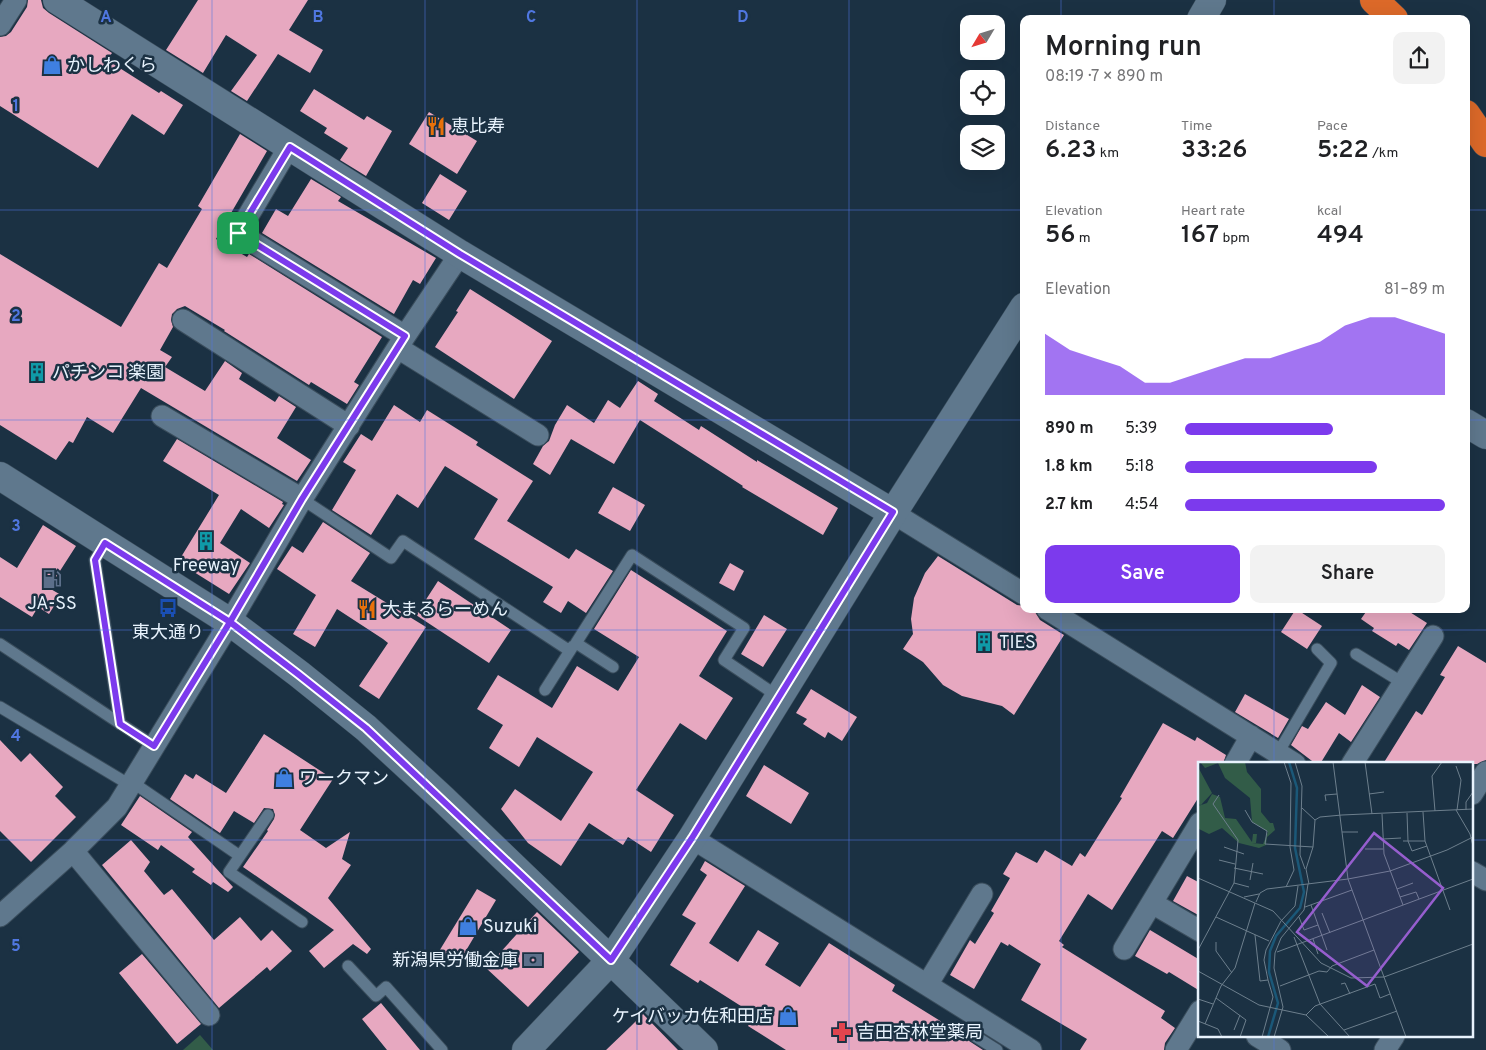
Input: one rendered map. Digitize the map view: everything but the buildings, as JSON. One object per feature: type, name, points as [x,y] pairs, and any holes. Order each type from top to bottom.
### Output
[{"type":"highway","points":[[1374,0],[1390,15]]},
{"type":"highway","points":[[1470,120],[1486,143]]},
{"type":"street","points":[[0,25],[16,0]]},
{"type":"street","points":[[57,0],[460,254],[893,512],[1020,591]]},
{"type":"street","points":[[1203,15],[1212,0]]},
{"type":"street","points":[[290,147],[238,233],[538,435]]},
{"type":"street","points":[[0,916],[73,851],[117,807],[230,622],[302,499],[460,254]]},
{"type":"street","points":[[526,1050],[611,960],[692,838],[893,512],[1020,313]]},
{"type":"street","points":[[184,320],[348,426]]},
{"type":"street","points":[[162,416],[302,499]]},
{"type":"street","points":[[1470,425],[1486,435]]},
{"type":"street","points":[[0,476],[230,622],[366,728],[704,1050]]},
{"type":"street","points":[[1053,613],[1287,759]]},
{"type":"street","points":[[1353,762],[1433,636]]},
{"type":"street","points":[[1236,762],[1251,736]]},
{"type":"street","points":[[1474,791],[1486,772]]},
{"type":"street","points":[[1124,949],[1198,826]]},
{"type":"street","points":[[692,838],[1031,1050]]},
{"type":"street","points":[[73,851],[209,1015]]},
{"type":"street","points":[[1474,873],[1486,880]]},
{"type":"street","points":[[927,985],[982,894]]},
{"type":"street","points":[[1152,903],[1198,929]]},
{"type":"street","points":[[1176,1050],[1198,1015]]},
{"type":"street","points":[[1261,1038],[1280,1050]]},
{"type":"street","points":[[1385,1050],[1393,1038]]},
{"type":"lane","points":[[302,499],[391,558],[403,541],[573,647],[613,667]]},
{"type":"lane","points":[[105,543],[95,560],[120,724]]},
{"type":"lane","points":[[545,690],[632,555],[744,628],[724,660],[779,696]]},
{"type":"lane","points":[[0,644],[154,746]]},
{"type":"lane","points":[[1287,759],[1331,662],[1317,649]]},
{"type":"lane","points":[[1356,654],[1403,683]]},
{"type":"lane","points":[[0,707],[131,784],[240,856]]},
{"type":"lane","points":[[268,814],[229,872],[302,922]]},
{"type":"lane","points":[[348,966],[376,996],[386,987],[442,1050]]},
{"type":"lane","points":[[970,1033],[997,1050]]},
{"type":"green space","points":[[200,1035],[213,1050],[183,1050]]},
{"type":"place","name":"かしわくら","points":[[52,65]]},
{"type":"place","name":"恵比寿","points":[[436,126]]},
{"type":"place","name":"パチンコ 楽園","points":[[37,372]]},
{"type":"place","name":"Freeway","points":[[206,541]]},
{"type":"place","name":"JA-SS","points":[[52,579]]},
{"type":"place","name":"東大通り","points":[[168,608]]},
{"type":"place","name":"大まるらーめん","points":[[367,609]]},
{"type":"place","name":"TIES","points":[[984,642]]},
{"type":"place","name":"ワークマン","points":[[284,778]]},
{"type":"place","name":"Suzuki","points":[[468,926]]},
{"type":"place","name":"新潟県労働金庫","points":[[533,960]]},
{"type":"place","name":"ケイバッカ佐和田店","points":[[788,1016]]},
{"type":"place","name":"吉田杏林堂薬局","points":[[842,1032]]},
{"type":"route","points":[[238,233],[290,147],[460,254],[893,512],[692,838],[611,960],[366,728],[230,622],[105,543],[95,560],[120,724],[154,746],[230,622],[302,499],[405,336],[238,233]]}]
